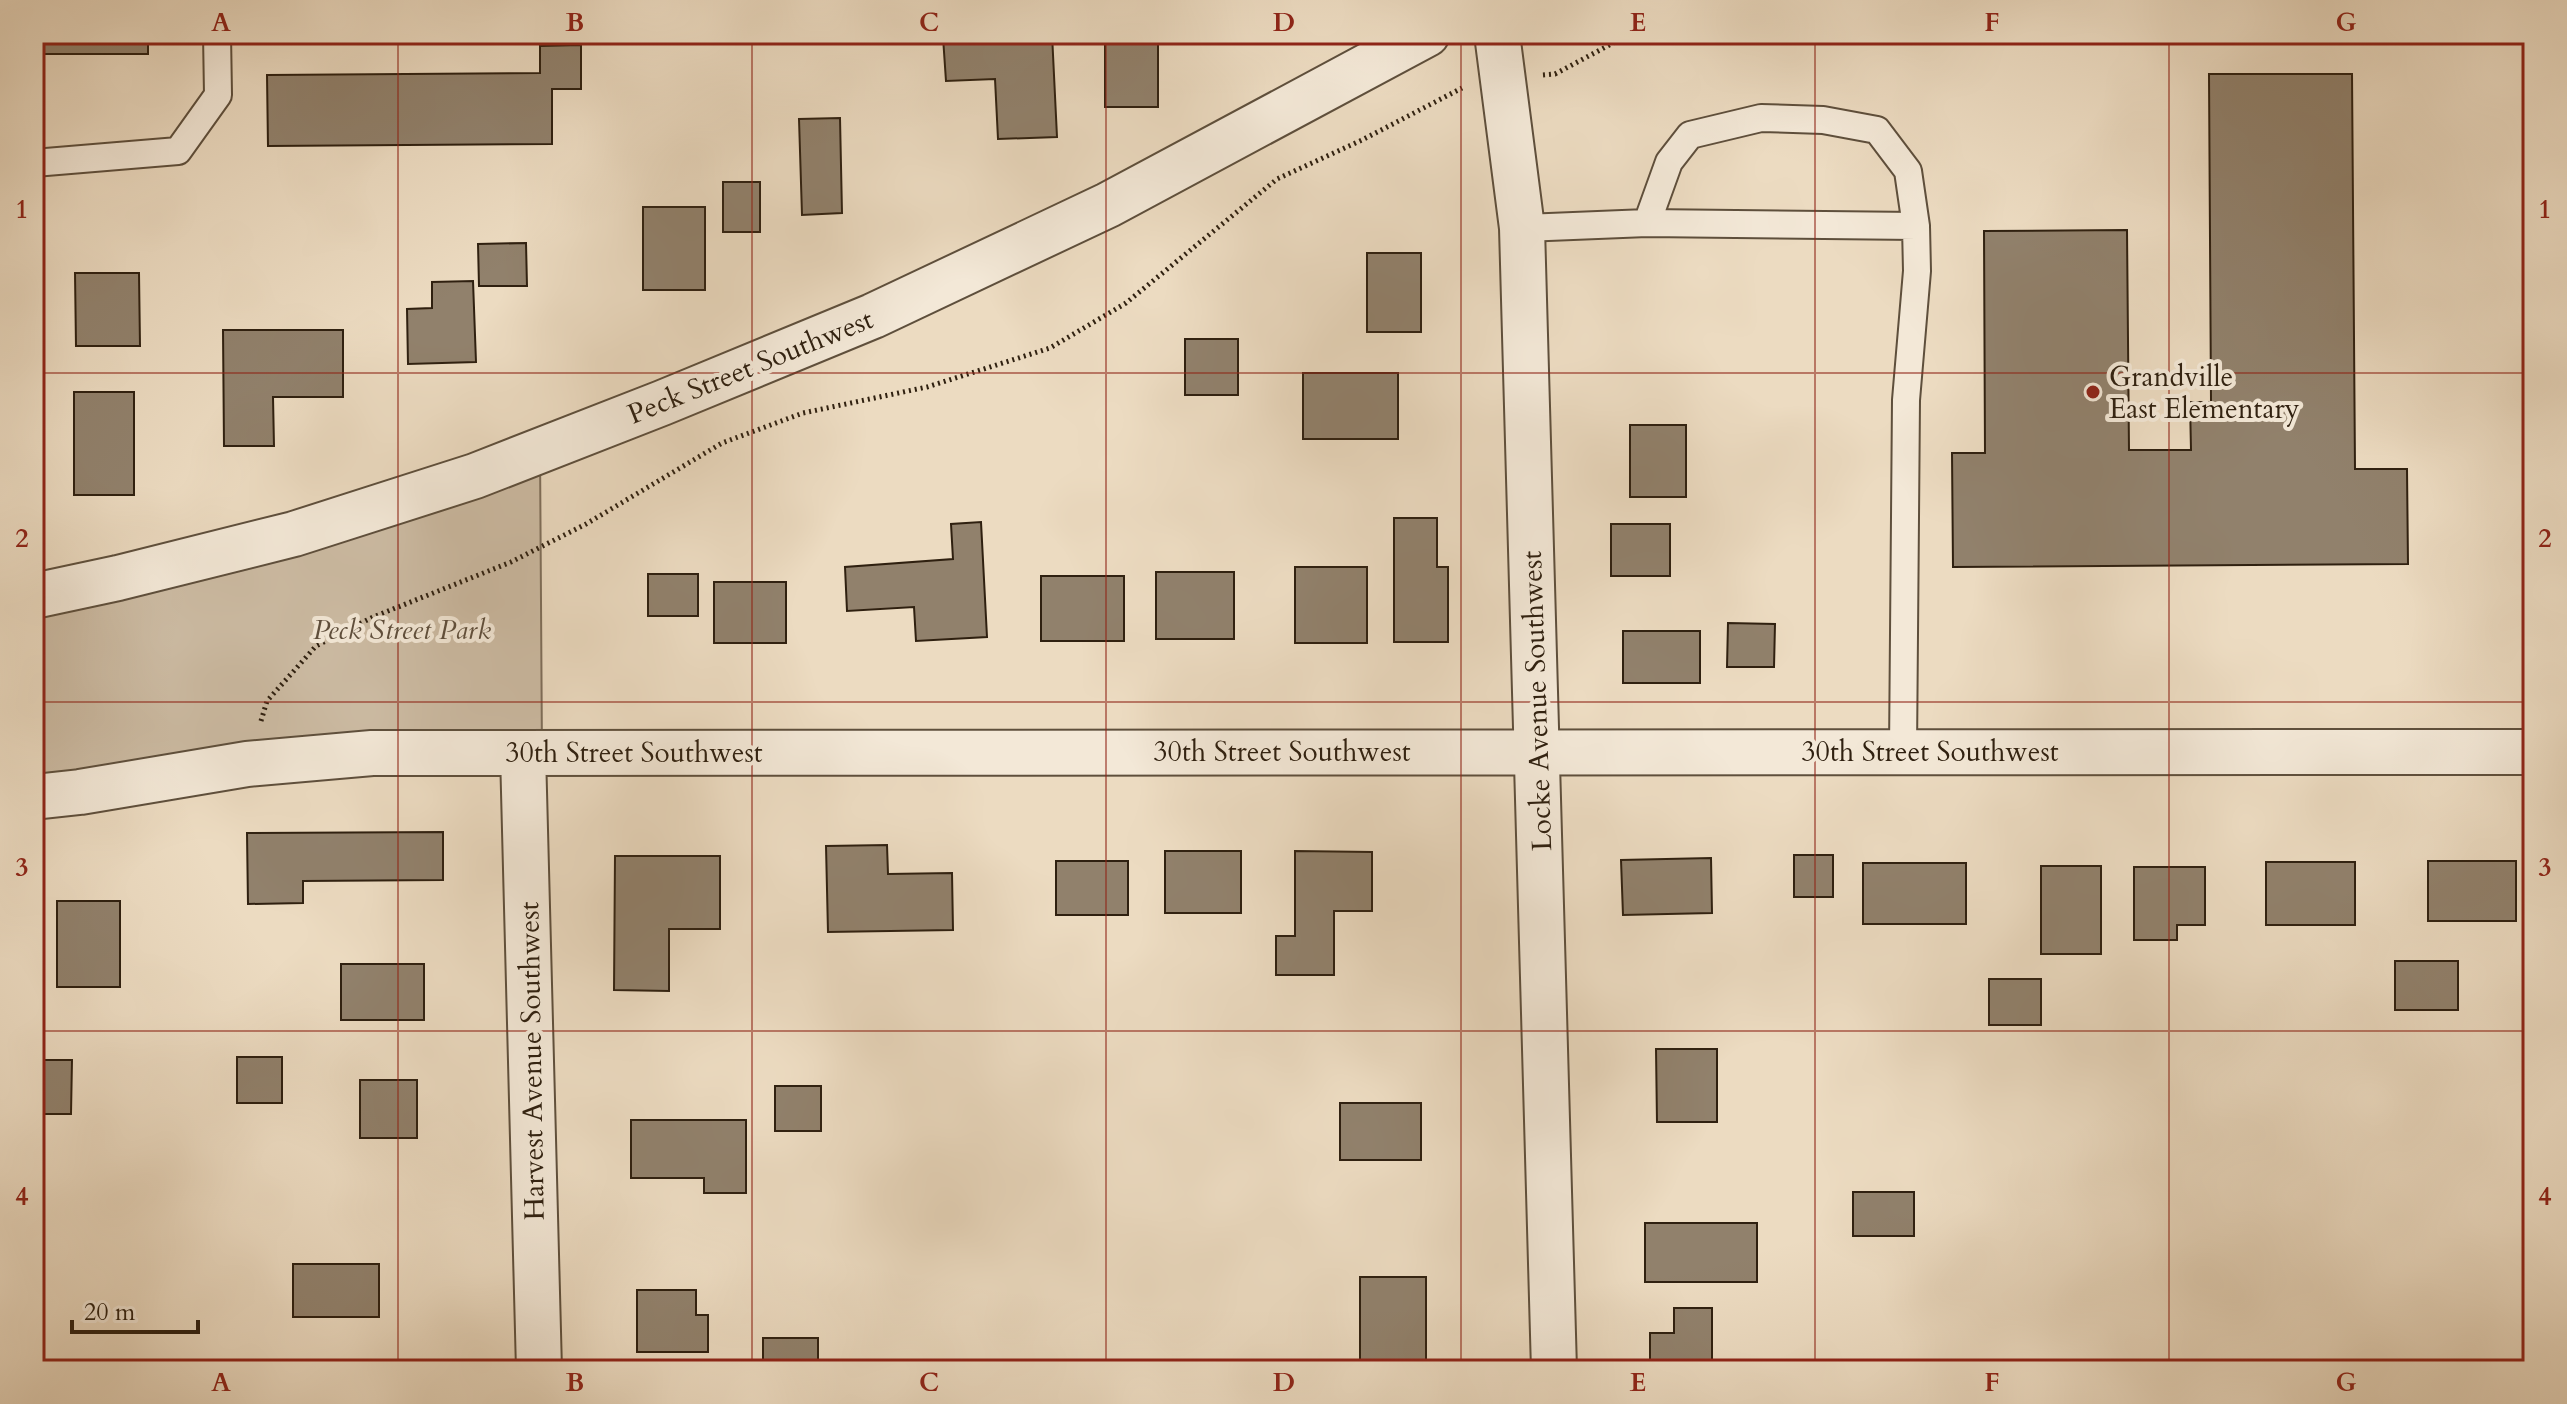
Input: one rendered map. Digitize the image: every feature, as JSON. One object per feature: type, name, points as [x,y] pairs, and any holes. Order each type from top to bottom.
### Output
[{"type":"street","name":"Peck Street Southwest","points":[[34,596],[294,534],[475,476],[662,403],[873,316],[1108,205],[1427,34]]},
{"type":"street","name":"Locke Avenue Southwest","points":[[1497,34],[1522,228],[1554,1370]]},
{"type":"street","name":"30th Street Southwest","points":[[34,797],[247,764],[372,753],[2533,752]]},
{"type":"street","name":"Harvest Avenue Southwest","points":[[523,753],[539,1370]]},
{"type":"lane","points":[[34,163],[178,151],[218,95],[217,34]]},
{"type":"lane","points":[[1647,223],[1669,162],[1690,135],[1761,118],[1823,120],[1877,130],[1908,171],[1916,226],[1917,271],[1906,400],[1903,751]]},
{"type":"lane","points":[[1522,228],[1647,223],[1916,226]]},
{"type":"path","points":[[247,764],[267,701],[316,646],[373,617],[511,562],[586,524],[722,443],[803,413],[927,387],[1050,348],[1126,303],[1277,179],[1362,140],[1468,85],[1555,74],[1630,34]]},
{"type":"green space","name":"Peck Street Park","points":[[540,450],[542,753],[34,799],[34,592]]},
{"type":"building","points":[[43,34],[148,34],[148,54],[43,54]]},
{"type":"building","points":[[1052,34],[1057,137],[998,139],[995,79],[946,81],[943,37]]},
{"type":"building","points":[[1105,34],[1158,34],[1158,107],[1105,107]]},
{"type":"building","points":[[581,45],[581,89],[552,89],[552,144],[268,146],[267,75],[540,73],[540,46]]},
{"type":"building","points":[[2209,74],[2352,74],[2355,469],[2407,469],[2408,564],[1953,567],[1952,453],[1985,453],[1984,231],[2127,230],[2129,450],[2191,450],[2190,402],[2211,402]]},
{"type":"building","points":[[840,118],[842,213],[802,215],[799,119]]},
{"type":"building","points":[[723,182],[760,182],[760,232],[723,232]]},
{"type":"building","points":[[643,207],[705,207],[705,290],[643,290]]},
{"type":"building","points":[[526,243],[527,286],[479,286],[478,244]]},
{"type":"building","points":[[1367,253],[1421,253],[1421,332],[1367,332]]},
{"type":"building","points":[[75,273],[139,273],[140,346],[76,346]]},
{"type":"building","points":[[473,281],[476,362],[408,364],[407,309],[432,308],[432,282]]},
{"type":"building","points":[[223,330],[343,330],[343,397],[273,397],[274,446],[224,446]]},
{"type":"building","points":[[1185,339],[1238,339],[1238,395],[1185,395]]},
{"type":"building","points":[[1303,373],[1398,373],[1398,439],[1303,439]]},
{"type":"building","points":[[74,392],[134,392],[134,495],[74,495]]},
{"type":"building","points":[[1630,425],[1686,425],[1686,497],[1630,497]]},
{"type":"building","points":[[1394,518],[1437,518],[1437,567],[1448,567],[1448,642],[1394,642]]},
{"type":"building","points":[[981,522],[987,637],[916,641],[914,607],[847,611],[845,567],[953,559],[951,524]]},
{"type":"building","points":[[1611,524],[1670,524],[1670,576],[1611,576]]},
{"type":"building","points":[[1295,567],[1367,567],[1367,643],[1295,643]]},
{"type":"building","points":[[1156,572],[1234,572],[1234,639],[1156,639]]},
{"type":"building","points":[[648,574],[698,574],[698,616],[648,616]]},
{"type":"building","points":[[1041,576],[1124,576],[1124,641],[1041,641]]},
{"type":"building","points":[[714,582],[786,582],[786,643],[714,643]]},
{"type":"building","points":[[1728,623],[1775,624],[1774,667],[1727,667]]},
{"type":"building","points":[[1623,631],[1700,631],[1700,683],[1623,683]]},
{"type":"building","points":[[443,832],[443,880],[303,881],[303,903],[248,904],[247,833]]},
{"type":"building","points":[[887,845],[888,874],[952,873],[953,930],[828,932],[826,846]]},
{"type":"building","points":[[1165,851],[1241,851],[1241,913],[1165,913]]},
{"type":"building","points":[[1295,851],[1372,852],[1372,911],[1334,911],[1334,975],[1276,975],[1276,936],[1295,936]]},
{"type":"building","points":[[1794,855],[1833,855],[1833,897],[1794,897]]},
{"type":"building","points":[[615,856],[720,856],[720,929],[669,929],[669,991],[614,990]]},
{"type":"building","points":[[1711,858],[1712,913],[1623,915],[1621,860]]},
{"type":"building","points":[[1056,861],[1128,861],[1128,915],[1056,915]]},
{"type":"building","points":[[2428,861],[2516,861],[2516,921],[2428,921]]},
{"type":"building","points":[[2266,862],[2355,862],[2355,925],[2266,925]]},
{"type":"building","points":[[1863,863],[1966,863],[1966,924],[1863,924]]},
{"type":"building","points":[[2041,866],[2101,866],[2101,954],[2041,954]]},
{"type":"building","points":[[2134,867],[2205,867],[2205,925],[2177,925],[2177,940],[2134,940]]},
{"type":"building","points":[[57,901],[120,901],[120,987],[57,987]]},
{"type":"building","points":[[2395,961],[2458,961],[2458,1010],[2395,1010]]},
{"type":"building","points":[[341,964],[424,964],[424,1020],[341,1020]]},
{"type":"building","points":[[1989,979],[2041,979],[2041,1025],[1989,1025]]},
{"type":"building","points":[[1656,1049],[1717,1049],[1717,1122],[1657,1122]]},
{"type":"building","points":[[237,1057],[282,1057],[282,1103],[237,1103]]},
{"type":"building","points":[[34,1060],[72,1060],[71,1114],[34,1114]]},
{"type":"building","points":[[360,1080],[417,1080],[417,1138],[360,1138]]},
{"type":"building","points":[[775,1086],[821,1086],[821,1131],[775,1131]]},
{"type":"building","points":[[1340,1103],[1421,1103],[1421,1160],[1340,1160]]},
{"type":"building","points":[[631,1120],[746,1120],[746,1193],[704,1193],[704,1178],[631,1178]]},
{"type":"building","points":[[1853,1192],[1914,1192],[1914,1236],[1853,1236]]},
{"type":"building","points":[[1645,1223],[1757,1223],[1757,1282],[1645,1282]]},
{"type":"building","points":[[293,1264],[379,1264],[379,1317],[293,1317]]},
{"type":"building","points":[[1360,1277],[1426,1277],[1426,1370],[1360,1370]]},
{"type":"building","points":[[637,1290],[696,1290],[696,1315],[708,1315],[708,1352],[637,1352]]},
{"type":"building","points":[[1674,1308],[1712,1308],[1712,1370],[1650,1370],[1650,1333],[1674,1333]]},
{"type":"building","points":[[763,1338],[818,1338],[818,1370],[763,1370]]},
{"type":"place","name":"Grandville East Elementary","points":[[2093,392]]}]
